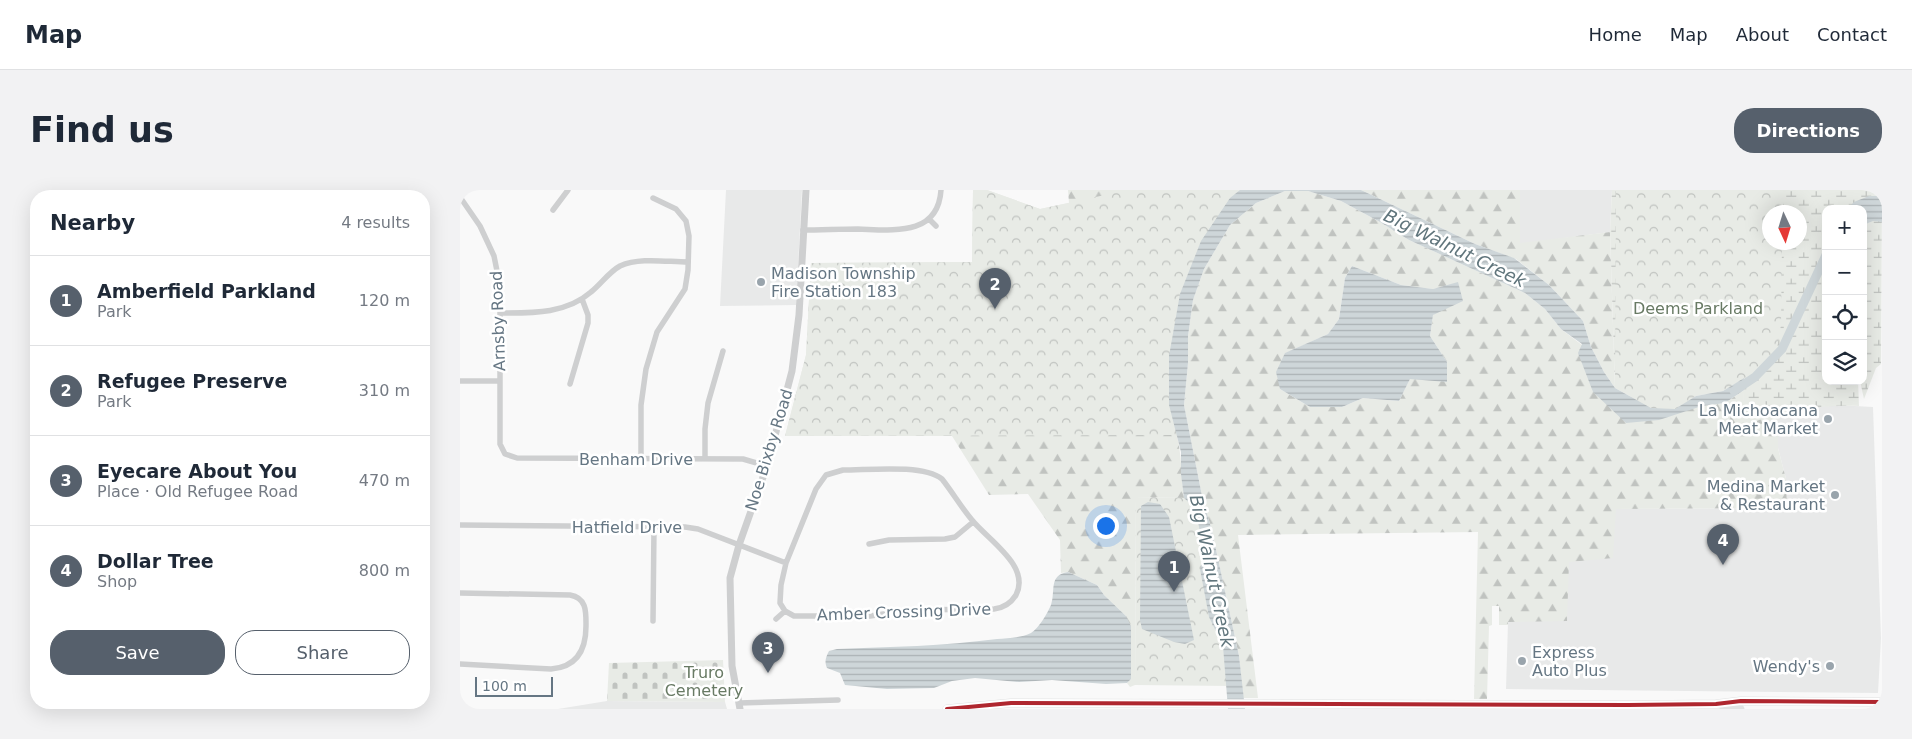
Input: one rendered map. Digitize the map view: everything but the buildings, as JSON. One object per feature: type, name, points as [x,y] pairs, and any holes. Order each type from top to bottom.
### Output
[{"type":"main road","points":[[947,709],[1011,703],[1603,707],[1716,704],[1743,706],[1882,702]]},
{"type":"street","points":[[553,210],[568,190]]},
{"type":"street","name":"Noe Bixby Road","points":[[741,707],[733,676],[729,592],[731,572],[767,466],[795,357],[806,190]]},
{"type":"street","points":[[803,230],[904,229],[917,226],[929,219],[937,207],[941,190]]},
{"type":"street","name":"Arnsby Road","points":[[460,197],[480,226],[496,264],[500,313],[500,444],[505,454]]},
{"type":"street","points":[[641,459],[641,406],[646,369],[658,332],[685,289],[688,262],[688,228],[686,221],[676,209],[653,198]]},
{"type":"street","points":[[929,219],[936,226]]},
{"type":"street","points":[[500,313],[532,313],[557,310],[582,299],[618,267],[629,263],[643,261],[688,262]]},
{"type":"street","points":[[570,384],[588,323],[588,315],[582,299]]},
{"type":"street","points":[[705,459],[706,409],[723,351]]},
{"type":"street","points":[[460,381],[500,381]]},
{"type":"street","points":[[500,459],[505,454]]},
{"type":"street","name":"Benham Drive","points":[[505,454],[518,458],[743,459],[767,466]]},
{"type":"street","points":[[776,620],[785,611],[779,600],[786,564],[816,489],[822,479],[831,472],[843,470],[918,470],[932,473],[942,479],[973,522],[951,538],[889,540],[869,544]]},
{"type":"street","name":"Amber Crossing Drive","points":[[785,611],[794,616],[870,616],[911,610],[994,609],[1006,605],[1017,592],[1019,580],[1016,566],[973,522]]},
{"type":"street","name":"Hatfield Drive","points":[[460,525],[685,527],[698,529],[786,564]]},
{"type":"street","points":[[653,621],[654,527]]},
{"type":"street","points":[[460,593],[570,595],[576,596],[581,600],[586,608],[585,642],[580,653],[568,664],[551,669],[460,664]]},
{"type":"street","points":[[741,707],[838,700]]},
{"type":"shaded area","points":[[726,190],[802,190],[796,305],[720,306]]},
{"type":"shaded area","points":[[1520,190],[1612,190],[1610,232],[1520,244]]},
{"type":"shaded area","points":[[1836,405],[1873,407],[1881,638],[1878,693],[1506,689],[1508,622],[1569,562],[1616,509],[1787,508],[1786,479],[1778,448],[1778,413]]},
{"type":"shaded area","points":[[607,701],[725,702],[727,709],[558,709]]},
{"type":"green space","points":[[973,190],[987,190],[1040,209],[1069,203],[1068,190],[1240,190],[1180,294],[1177,436],[1184,498],[1136,497],[1135,685],[1130,687],[1127,683],[1131,679],[1126,616],[1104,595],[1097,585],[1068,572],[1061,573],[1060,540],[1028,494],[989,495],[952,436],[785,436],[806,355],[811,263],[972,262]]},
{"type":"green space","points":[[973,190],[987,190],[1040,209],[1128,190],[1241,190],[1186,285],[1178,435],[785,436],[806,355],[811,263],[972,262]]},
{"type":"green space","points":[[1361,190],[1520,190],[1520,243],[1610,232],[1615,388],[1591,347],[1583,321],[1549,285],[1516,259],[1475,244]]},
{"type":"green space","name":"Deems Parkland","points":[[1612,190],[1869,190],[1882,193],[1881,364],[1876,368],[1864,399],[1861,385],[1867,385],[1867,205],[1822,205],[1822,385],[1858,385],[1859,406],[1818,407],[1778,413],[1778,409],[1774,414],[1742,427],[1744,379],[1615,388],[1610,232]]},
{"type":"green space","name":"Deems Parkland","points":[[1616,190],[1783,190],[1783,205],[1762,205],[1762,250],[1782,250],[1781,325],[1777,348],[1752,374],[1723,391],[1696,396],[1675,411],[1651,408],[1615,388]]},
{"type":"green space","points":[[1285,191],[1308,191],[1341,201],[1409,240],[1525,293],[1545,309],[1561,329],[1582,345],[1593,392],[1702,406],[1725,403],[1744,390],[1743,427],[1778,409],[1778,448],[1786,479],[1787,508],[1616,509],[1613,558],[1569,562],[1567,621],[1508,622],[1508,625],[1499,625],[1499,606],[1492,606],[1492,625],[1489,626],[1487,699],[1474,699],[1478,532],[1238,535],[1258,698],[1243,698],[1239,656],[1212,531],[1202,496],[1184,405],[1188,363],[1188,336],[1193,300],[1204,269],[1230,225],[1256,203]],"holes":[[[1352,266],[1401,285],[1433,289],[1458,283],[1433,315],[1430,336],[1447,362],[1410,379],[1399,401],[1363,398],[1342,407],[1310,407],[1280,389],[1286,353],[1328,334],[1339,319],[1345,278]]]},
{"type":"green space","points":[[1136,497],[1195,498],[1232,686],[1135,685]]},
{"type":"green space","name":"Truro Cemetery","points":[[723,660],[725,702],[607,701],[609,663]]},
{"type":"water","points":[[1240,190],[1361,190],[1475,244],[1514,258],[1549,285],[1583,321],[1591,347],[1615,388],[1651,408],[1675,409],[1696,396],[1723,391],[1744,378],[1744,390],[1725,403],[1702,406],[1659,420],[1626,423],[1593,392],[1578,353],[1582,344],[1561,329],[1545,309],[1525,293],[1409,240],[1341,201],[1308,191],[1285,191],[1256,203],[1230,225],[1204,269],[1193,300],[1188,336],[1188,363],[1184,405],[1202,496],[1212,531],[1239,656],[1245,709],[1228,709],[1223,646],[1209,617],[1200,569],[1205,555],[1195,508],[1184,498],[1181,452],[1169,405],[1169,356],[1180,294],[1201,241],[1230,198]]},
{"type":"water","points":[[1869,196],[1882,196],[1882,222],[1873,221],[1867,223],[1867,205],[1851,205]]},
{"type":"water","points":[[1352,266],[1401,285],[1433,289],[1458,282],[1463,301],[1433,315],[1430,336],[1447,362],[1447,382],[1410,379],[1399,401],[1363,398],[1342,407],[1310,407],[1280,389],[1276,372],[1285,353],[1328,334],[1339,319],[1345,278]]},
{"type":"water","points":[[1148,502],[1160,504],[1169,517],[1194,640],[1185,644],[1174,642],[1142,629],[1140,620],[1141,506]]},
{"type":"water","points":[[1068,572],[1097,585],[1104,595],[1126,616],[1131,626],[1131,679],[1127,683],[1106,684],[1052,680],[1019,682],[975,678],[952,681],[934,688],[887,689],[845,685],[840,673],[827,668],[826,659],[829,651],[837,649],[917,646],[1027,635],[1037,628],[1049,609],[1055,580],[1058,576]]},
{"type":"waterway","name":"Big Walnut Creek","points":[[1734,391],[1755,377],[1782,349],[1822,264]]},
{"type":"transit line","points":[[947,709],[1011,703],[1628,705],[1716,704],[1741,701],[1882,702]]},
{"type":"place","name":"Madison Township Fire Station 183","points":[[761,282]]},
{"type":"place","name":"Refugee Preserve","points":[[995,309]]},
{"type":"place","name":"La Michoacana Meat Market","points":[[1828,419]]},
{"type":"place","name":"Medina Market & Restaurant","points":[[1835,495]]},
{"type":"place","name":"Dollar Tree","points":[[1723,565]]},
{"type":"place","name":"Amberfield Parkland","points":[[1174,592]]},
{"type":"place","name":"Express Auto Plus","points":[[1522,661]]},
{"type":"place","name":"Wendy's","points":[[1830,666]]},
{"type":"place","name":"Eyecare About You","points":[[768,673]]}]
